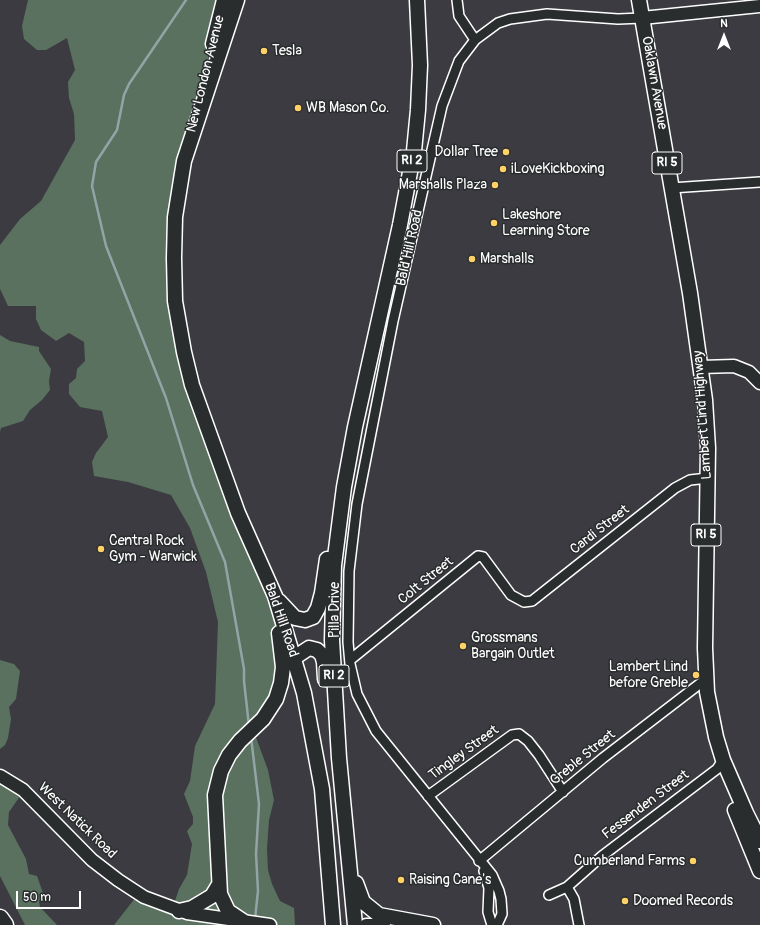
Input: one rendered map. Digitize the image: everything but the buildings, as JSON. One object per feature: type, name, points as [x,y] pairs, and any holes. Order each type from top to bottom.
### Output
[{"type":"highway","points":[[0,918],[4,925]]},
{"type":"main road","points":[[204,80],[217,0]]},
{"type":"main road","name":"New London Avenue","points":[[188,148],[224,0]]},
{"type":"main road","points":[[188,148],[237,0]]},
{"type":"main road","points":[[411,0],[420,65]]},
{"type":"main road","name":"RI 2","points":[[355,925],[339,758],[332,640],[334,566],[344,487],[355,427],[400,225],[414,151],[420,65],[417,0]]},
{"type":"main road","name":"Oaklawn Avenue","points":[[639,0],[692,309]]},
{"type":"main road","name":"Bald Hill Road","points":[[188,148],[175,217],[175,301],[179,326],[191,380],[207,431],[238,513],[275,596],[304,693],[322,788],[333,925]]},
{"type":"main road","name":"Lambert Lind Highway","points":[[692,309],[701,368],[708,448],[705,648],[706,679],[716,737],[723,760],[760,841]]},
{"type":"main road","points":[[275,596],[295,618],[305,620],[313,617],[316,613],[322,593],[342,479],[355,427]]},
{"type":"main road","points":[[256,923],[228,911],[218,886],[215,795],[218,781],[230,755],[268,712],[276,699],[281,683],[282,647],[267,578]]},
{"type":"main road","points":[[294,658],[308,648],[317,650],[322,655],[325,671],[326,700],[339,758]]},
{"type":"main road","name":"Lambert Lind Highway","points":[[723,760],[725,783],[760,871]]},
{"type":"main road","points":[[346,833],[356,885],[363,902],[374,912],[383,916],[433,925]]},
{"type":"main road","points":[[179,911],[192,908],[212,896],[218,886]]},
{"type":"street","points":[[457,0],[459,16],[475,40]]},
{"type":"street","points":[[642,18],[760,6]]},
{"type":"street","name":"Bald Hill Road","points":[[393,321],[446,92],[459,61],[475,40],[498,23],[510,19],[529,16],[547,14],[618,19],[642,18]]},
{"type":"street","points":[[671,188],[760,182]]},
{"type":"street","name":"Pilla Drive","points":[[393,321],[357,504],[348,589],[350,660],[357,694],[365,713],[376,731],[479,861],[492,875],[499,891],[502,914],[497,925]]},
{"type":"street","points":[[701,368],[730,366],[740,368],[749,372],[760,383]]},
{"type":"street","name":"Cardi Street","points":[[512,595],[524,602],[535,600],[675,488],[690,480],[708,478]]},
{"type":"street","name":"Colt Street","points":[[350,660],[478,556],[483,557],[512,595]]},
{"type":"street","name":"Greble Street","points":[[479,861],[603,758],[706,679]]},
{"type":"street","name":"Tingley Street","points":[[428,796],[492,748],[516,734],[523,736],[539,754],[563,792]]},
{"type":"street","name":"Fessenden Street","points":[[549,895],[567,887],[602,856],[717,769],[723,760]]},
{"type":"street","name":"West Natick Road","points":[[0,776],[23,790],[73,842],[113,876],[144,897],[179,911],[202,916],[256,923]]},
{"type":"street","name":"Pilla Drive","points":[[479,861],[489,888],[488,912],[492,925]]},
{"type":"street","points":[[567,887],[574,900],[579,925]]},
{"type":"street","points":[[366,925],[384,925]]},
{"type":"green space","points":[[28,0],[217,0],[206,74],[176,211],[185,359],[268,579],[283,650],[281,683],[254,732],[268,770],[274,800],[269,820],[267,849],[268,870],[272,884],[280,901],[294,908],[295,925],[114,925],[136,897],[173,907],[179,889],[187,875],[192,844],[187,831],[193,824],[193,817],[184,794],[190,781],[195,746],[215,704],[218,622],[206,572],[190,528],[171,495],[128,482],[94,476],[92,462],[96,453],[108,437],[102,411],[80,407],[69,394],[69,384],[76,378],[77,369],[85,361],[84,342],[69,333],[56,341],[41,330],[36,319],[36,306],[8,306],[0,289],[0,245],[20,219],[41,201],[75,140],[74,114],[69,98],[68,82],[75,70],[67,38],[46,50],[37,50],[24,39],[22,26]]},
{"type":"green space","points":[[0,335],[10,341],[39,347],[39,351],[51,369],[49,381],[50,390],[42,400],[30,410],[23,421],[1,428],[0,432]]},
{"type":"green space","points":[[0,660],[14,664],[20,671],[16,699],[9,707],[11,719],[8,738],[5,745],[0,749]]},
{"type":"green space","points":[[0,779],[23,792],[9,812],[8,825],[26,859],[29,874],[37,876],[43,893],[39,901],[40,907],[57,925],[25,925],[0,876]]},
{"type":"waterway","points":[[186,0],[129,84],[124,95],[117,130],[96,162],[92,186],[106,246],[166,398],[193,485],[225,562],[244,669],[249,726]]},
{"type":"waterway","points":[[251,737],[259,804],[256,854],[258,891],[255,919]]},
{"type":"place","name":"Tesla","points":[[264,51]]},
{"type":"place","name":"WB Mason Co.","points":[[298,108]]},
{"type":"place","name":"Dollar Tree","points":[[506,152]]},
{"type":"place","name":"iLoveKickboxing","points":[[503,169]]},
{"type":"place","name":"Marshalls Plaza","points":[[495,185]]},
{"type":"place","name":"Lakeshore Learning Store","points":[[494,223]]},
{"type":"place","name":"Marshalls","points":[[472,259]]},
{"type":"place","name":"Central Rock Gym - Warwick","points":[[101,549]]},
{"type":"place","name":"Grossmans Bargain Outlet","points":[[463,646]]},
{"type":"place","name":"Lambert Lind before Greble","points":[[696,675]]},
{"type":"place","name":"Cumberland Farms","points":[[693,861]]},
{"type":"place","name":"Raising Cane's","points":[[401,880]]},
{"type":"place","name":"Doomed Records","points":[[625,901]]}]
